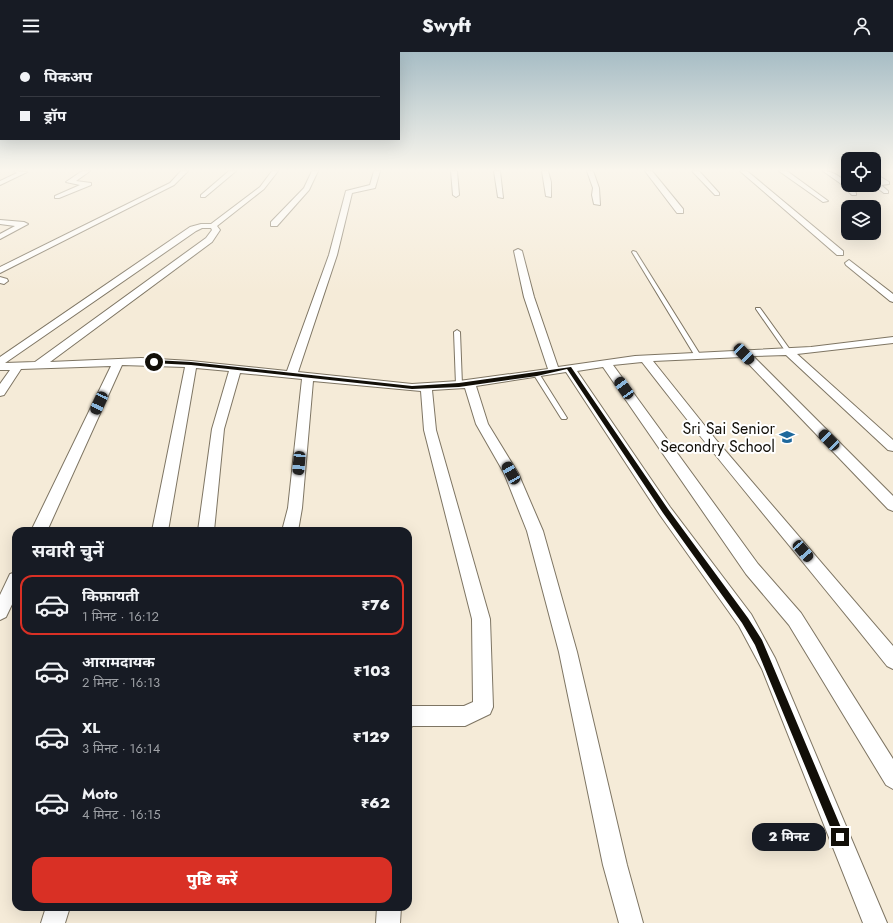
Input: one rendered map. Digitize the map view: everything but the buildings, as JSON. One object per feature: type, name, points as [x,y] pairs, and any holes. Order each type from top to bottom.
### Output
[{"type":"street","points":[[0,270],[117,212]]},
{"type":"street","points":[[0,362],[193,229],[213,226],[232,212]]},
{"type":"street","points":[[274,224],[286,212]]},
{"type":"street","points":[[292,374],[333,255],[344,212]]},
{"type":"street","points":[[792,212],[840,253]]},
{"type":"street","points":[[0,222],[24,224],[0,237]]},
{"type":"street","points":[[38,365],[209,240],[216,230],[213,226]]},
{"type":"street","points":[[518,251],[529,297],[561,369],[745,620],[759,643],[876,923]]},
{"type":"street","points":[[849,263],[893,299]]},
{"type":"street","points":[[0,367],[141,361],[191,364],[292,374],[390,386],[426,387],[464,384],[646,358],[788,351],[893,340]]},
{"type":"street","points":[[788,351],[893,447]]},
{"type":"street","points":[[744,354],[893,505]]},
{"type":"street","points":[[646,358],[712,444],[844,599],[893,660]]},
{"type":"street","points":[[41,527],[118,362]]},
{"type":"street","points":[[606,363],[752,569],[795,619],[893,778]]},
{"type":"street","points":[[161,527],[191,364]]},
{"type":"street","points":[[0,392],[18,366]]},
{"type":"street","points":[[206,527],[218,429],[235,369]]},
{"type":"street","points":[[291,527],[295,508],[301,433],[308,376]]},
{"type":"street","points":[[464,384],[482,424],[511,473],[536,531],[568,652],[615,865],[631,923]]},
{"type":"street","points":[[412,716],[465,716],[483,707],[481,619],[430,430],[426,387]]},
{"type":"street","points":[[0,612],[12,587]]},
{"type":"street","points":[[53,923],[57,911]]},
{"type":"street","points":[[388,923],[389,911]]},
{"type":"lane","points":[[634,252],[698,356]]},
{"type":"lane","points":[[758,309],[788,351]]},
{"type":"lane","points":[[457,332],[464,384]]},
{"type":"lane","points":[[537,374],[564,418]]},
{"type":"place","name":"Sri Sai Senior Secondry School","points":[[787,437]]},
{"type":"route","points":[[154,362],[191,364],[292,374],[338,381],[412,388],[459,385],[569,368],[665,511],[675,522],[745,620],[759,643],[840,837]]}]
